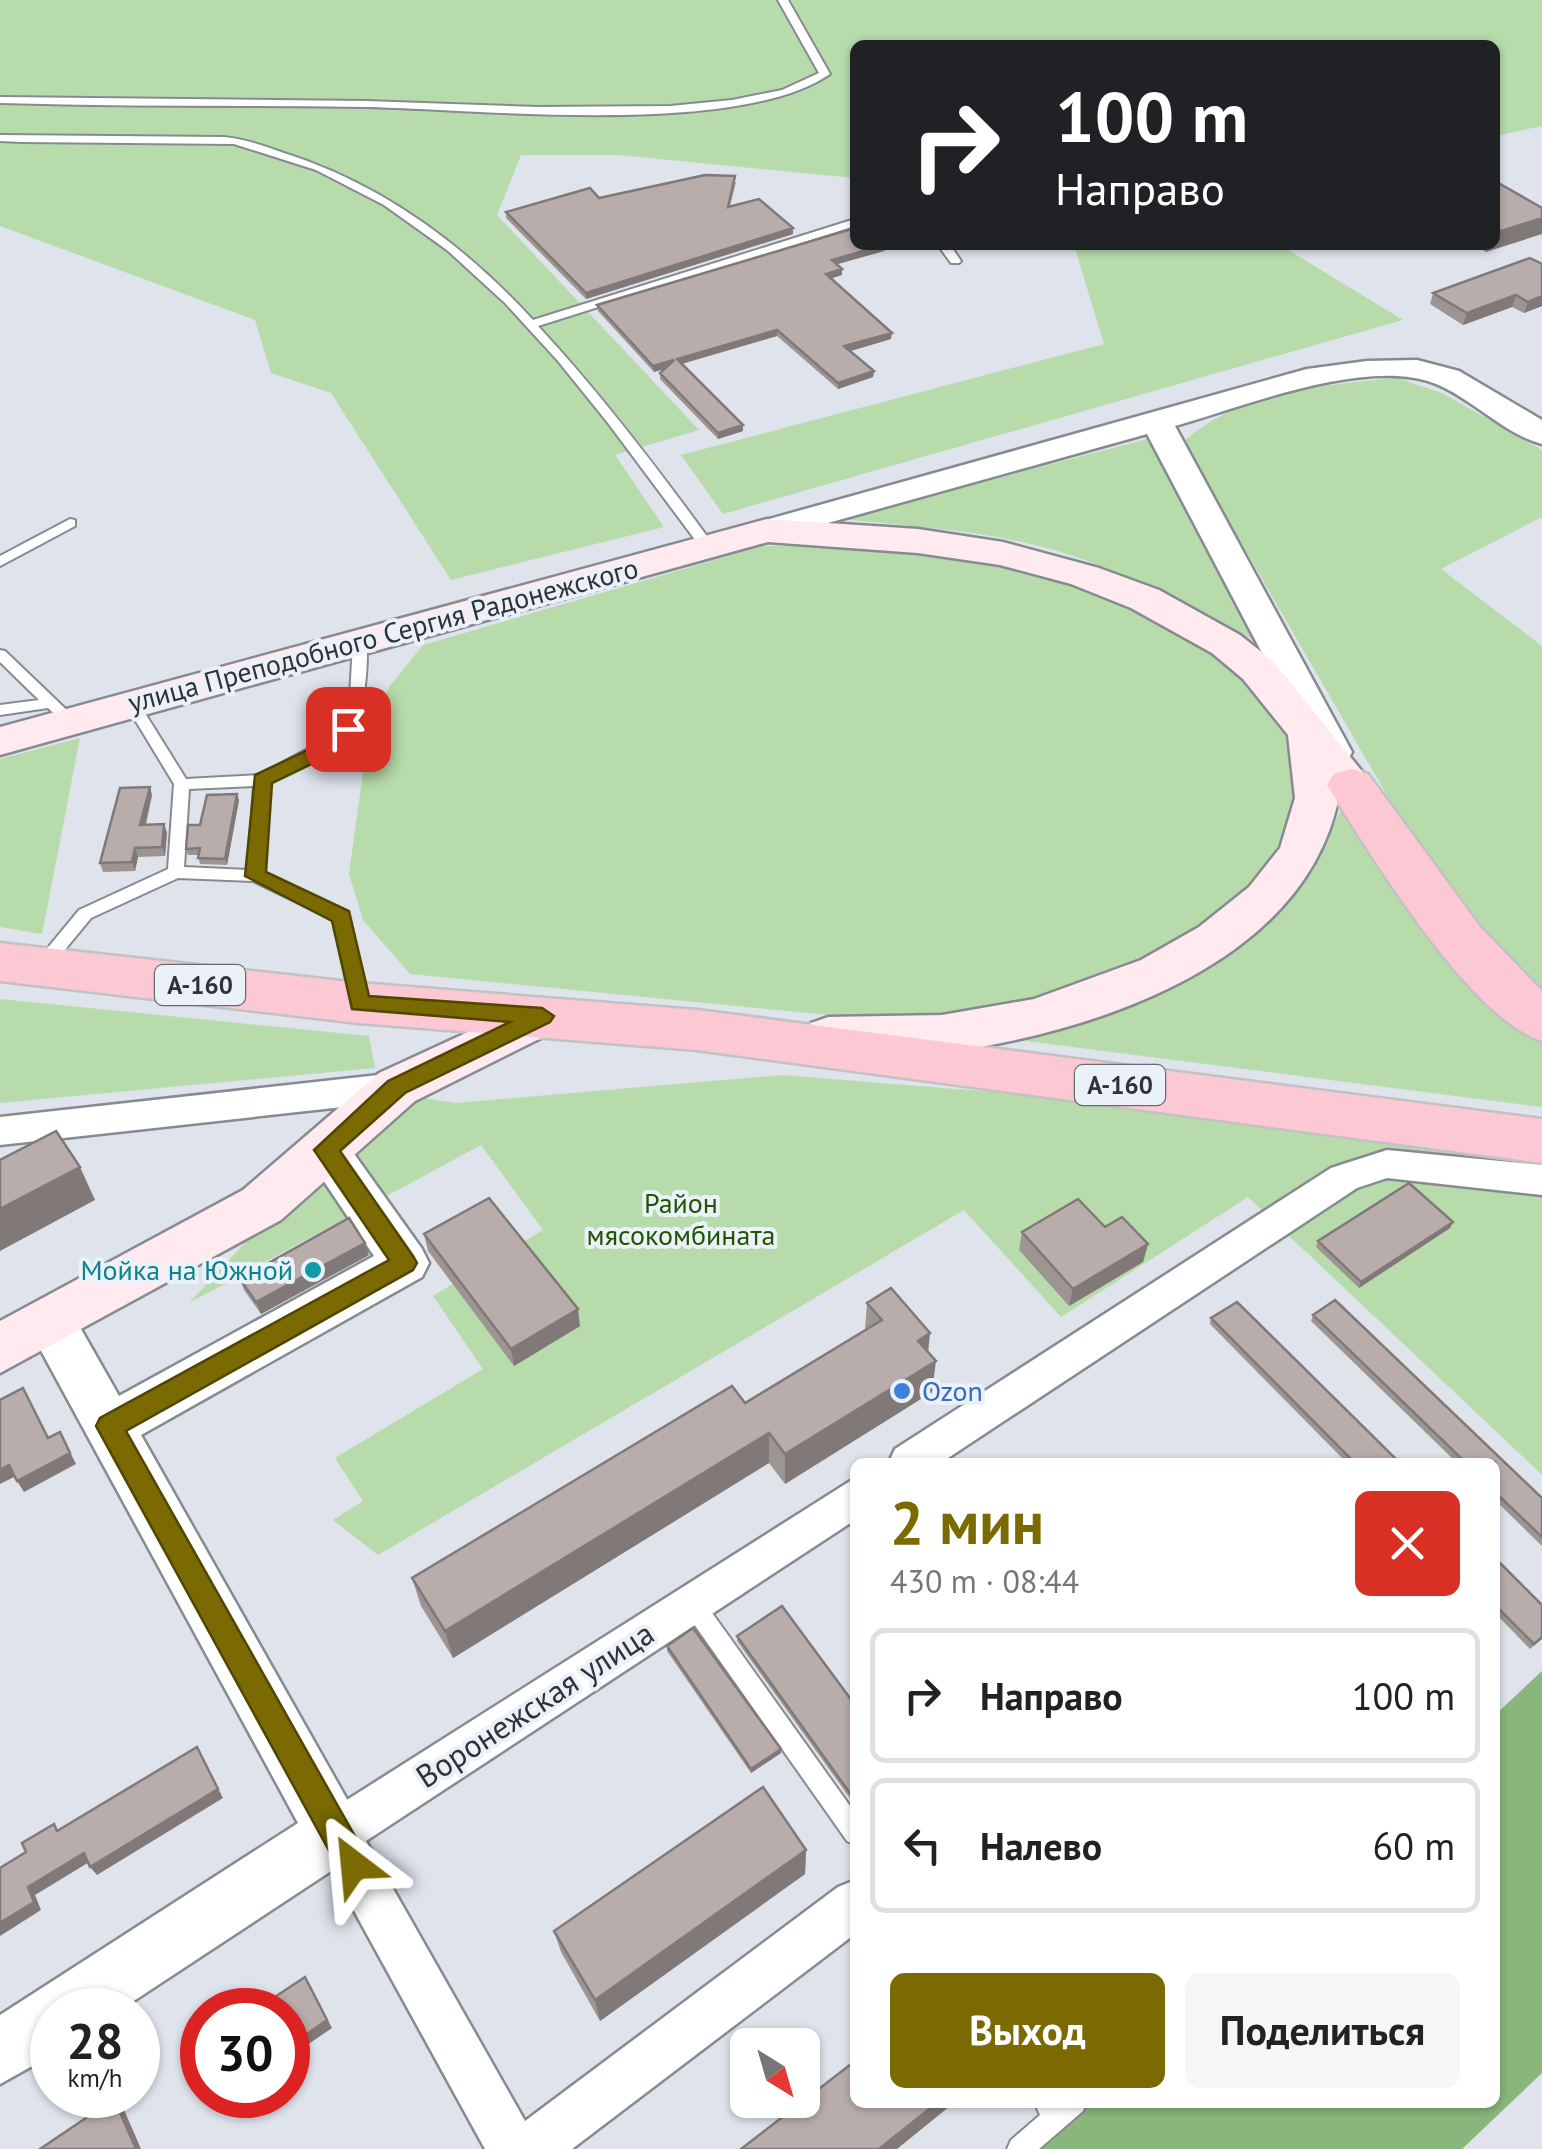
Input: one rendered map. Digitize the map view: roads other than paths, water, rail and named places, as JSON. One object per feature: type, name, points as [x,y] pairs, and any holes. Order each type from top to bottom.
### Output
[{"type":"highway","points":[[1351,784],[1448,926],[1504,990],[1542,1021]]},
{"type":"highway","name":"А-160","points":[[21,965],[360,1003],[697,1030],[1542,1141]]},
{"type":"main road","name":"улица Преподобного Сергия Радонежского","points":[[0,741],[61,712],[133,704],[767,530],[918,542],[1003,554],[1085,576],[1145,599],[1226,644],[1297,716],[1351,784]]},
{"type":"main road","points":[[697,1030],[912,1036],[982,1029],[1058,1008],[1163,969],[1217,940],[1247,917],[1295,864],[1319,808],[1321,785],[1297,716]]},
{"type":"main road","points":[[0,1349],[262,1205],[396,1087],[542,1016]]},
{"type":"street","points":[[767,530],[1318,376],[1408,370],[1446,377],[1542,434]]},
{"type":"street","points":[[1157,422],[1272,643],[1351,784]]},
{"type":"street","points":[[1272,643],[1297,716]]},
{"type":"street","points":[[0,1131],[396,1087]]},
{"type":"street","points":[[109,1426],[405,1263],[326,1150]]},
{"type":"street","points":[[915,1458],[1344,1178],[1387,1164],[1542,1180]]},
{"type":"street","points":[[52,1323],[513,2149]]},
{"type":"street","name":"Воронежская улица","points":[[98,1988],[850,1501]]},
{"type":"street","points":[[530,2149],[850,1908]]},
{"type":"street","points":[[0,2052],[30,2032]]},
{"type":"lane","points":[[0,100],[605,110],[718,105],[805,87],[825,74],[783,0]]},
{"type":"lane","points":[[0,138],[239,141],[324,167],[432,232],[497,285],[571,366],[707,546]]},
{"type":"lane","points":[[532,324],[850,224]]},
{"type":"lane","points":[[948,250],[956,261]]},
{"type":"lane","points":[[0,562],[70,523]]},
{"type":"lane","points":[[182,784],[262,780],[317,754],[348,729],[362,682],[360,642]]},
{"type":"lane","points":[[0,654],[61,712]]},
{"type":"lane","points":[[133,704],[182,784],[176,872]]},
{"type":"lane","points":[[0,710],[61,712]]},
{"type":"lane","points":[[256,876],[262,780]]},
{"type":"lane","points":[[21,965],[85,914],[176,872],[256,876],[341,917],[360,1003]]},
{"type":"lane","points":[[692,1603],[850,1827]]},
{"type":"lane","points":[[1020,2149],[1059,2108]]},
{"type":"place","name":"Мойка на Южной","points":[[313,1270]]},
{"type":"place","name":"Ozon","points":[[902,1391]]},
{"type":"park label","name":"Район мясокомбината","points":[[681,1219]]}]
